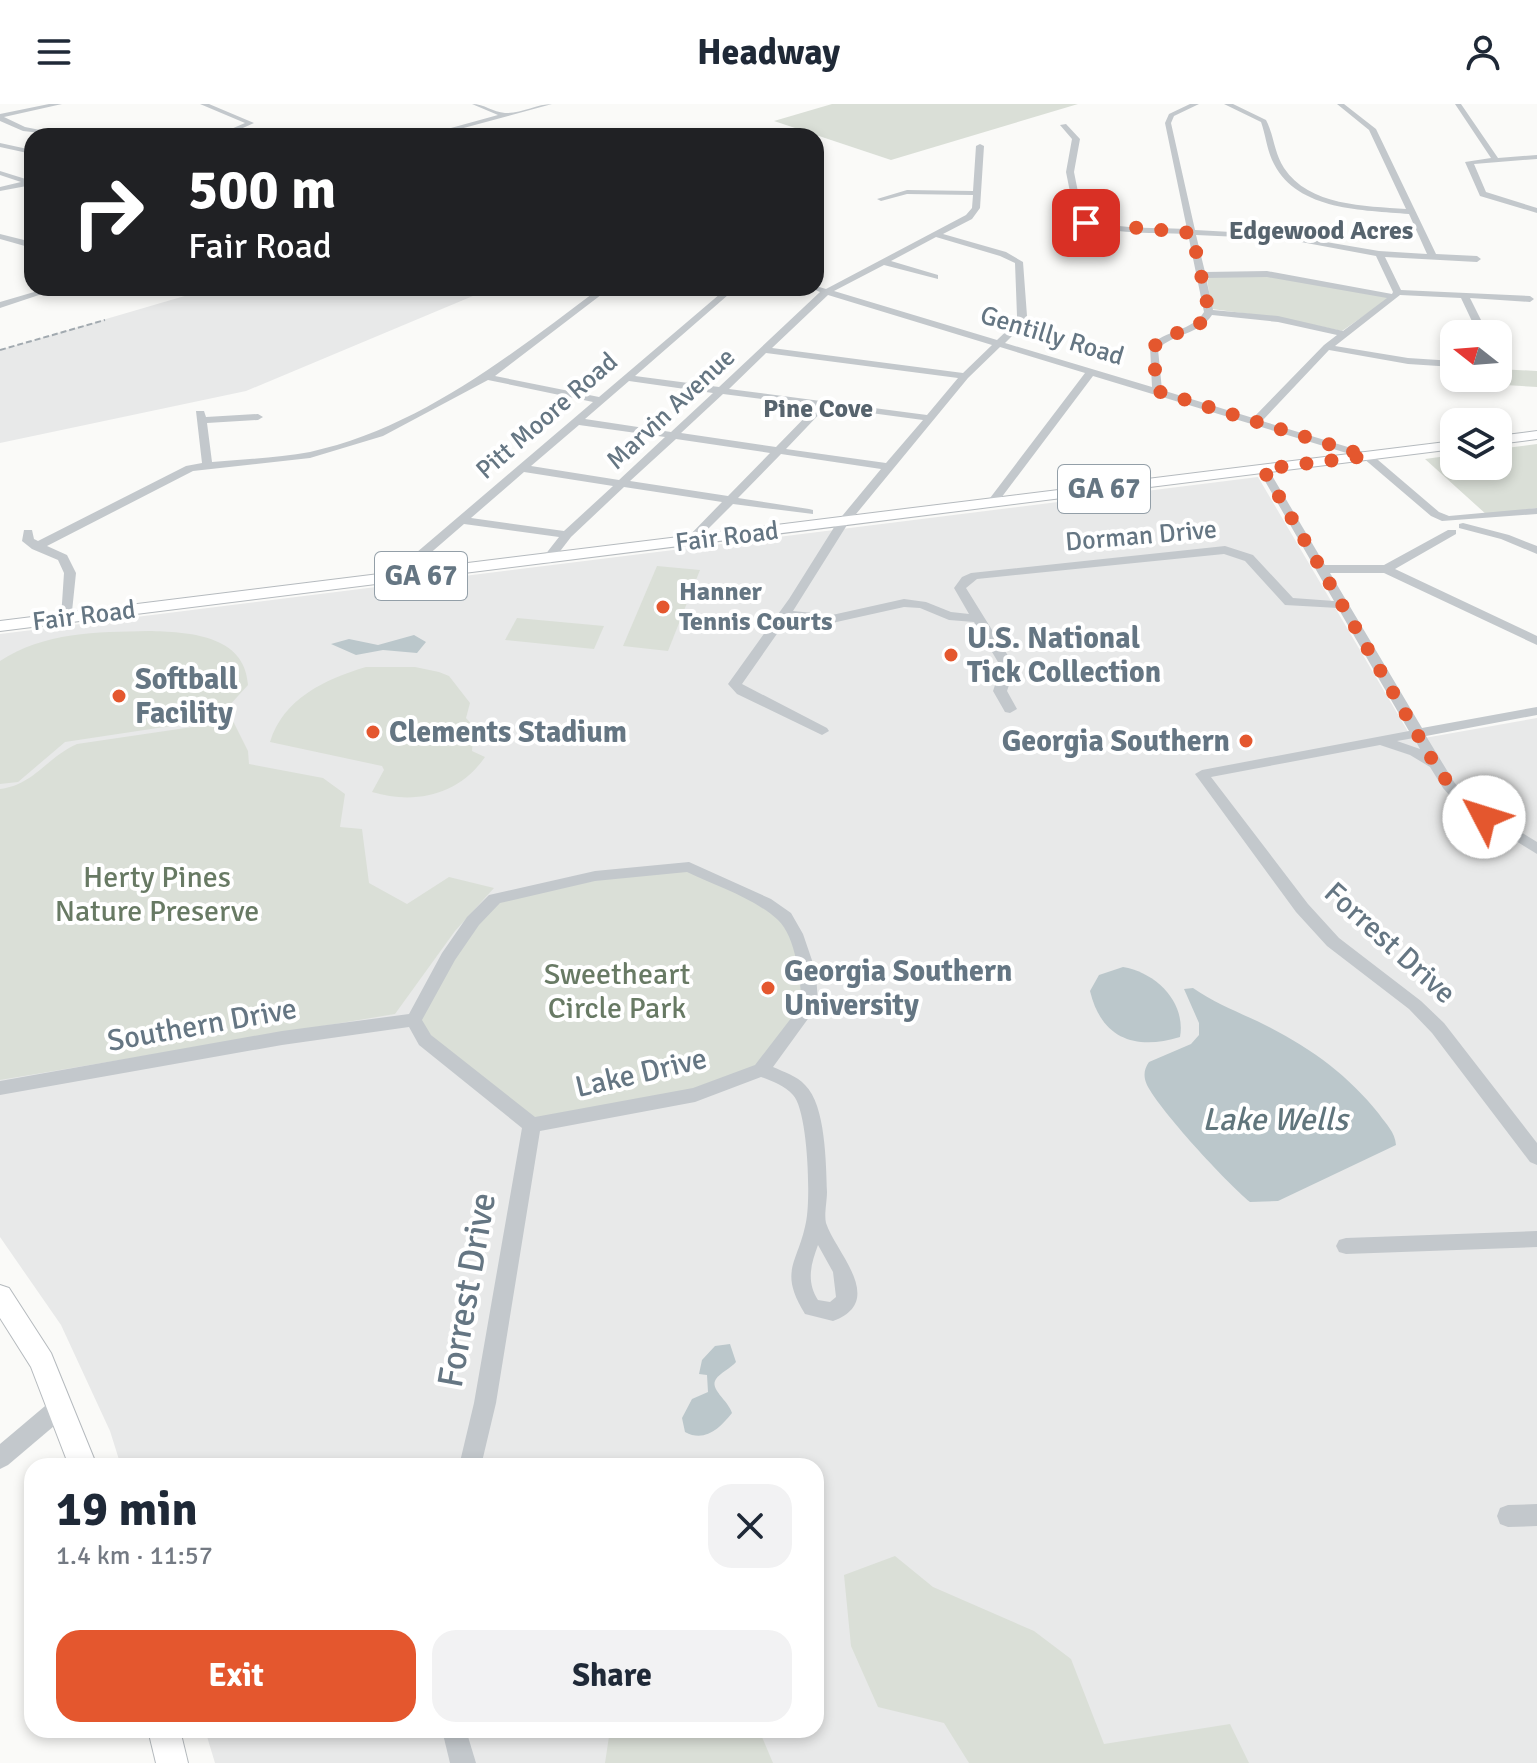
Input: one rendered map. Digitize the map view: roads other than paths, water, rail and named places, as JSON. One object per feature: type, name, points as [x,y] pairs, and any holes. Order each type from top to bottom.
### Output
[{"type":"main road","points":[[1512,438],[1537,435]]},
{"type":"main road","name":"Fair Road","points":[[0,626],[1440,447]]},
{"type":"main road","points":[[0,1296],[42,1361],[80,1458]]},
{"type":"main road","points":[[166,1738],[172,1763]]},
{"type":"street","points":[[0,117],[59,104]]},
{"type":"street","points":[[203,104],[251,123],[244,128]]},
{"type":"street","points":[[475,104],[506,116]]},
{"type":"street","points":[[458,128],[549,104]]},
{"type":"street","points":[[1157,391],[1153,348],[1166,337],[1199,326],[1209,312],[1168,123],[1171,115],[1196,104]]},
{"type":"street","points":[[1227,104],[1264,121],[1282,172],[1302,190],[1346,204],[1410,212]]},
{"type":"street","points":[[1340,104],[1372,129],[1433,257]]},
{"type":"street","points":[[1458,104],[1495,159]]},
{"type":"street","points":[[0,108],[11,114]]},
{"type":"street","points":[[0,117],[23,129]]},
{"type":"street","points":[[1064,125],[1076,139],[1070,172],[1075,191],[1070,210],[1073,217],[1118,228],[1285,237],[1379,254],[1477,259]]},
{"type":"street","points":[[12,132],[23,129]]},
{"type":"street","points":[[0,145],[24,150]]},
{"type":"street","points":[[881,199],[907,192],[977,193],[980,146]]},
{"type":"street","points":[[1536,212],[1483,194],[1469,162],[1537,157]]},
{"type":"street","points":[[0,173],[24,180]]},
{"type":"street","points":[[0,189],[24,184]]},
{"type":"street","name":"Marvin Avenue","points":[[824,289],[884,262],[975,212],[977,193]]},
{"type":"street","points":[[822,731],[742,691],[735,684],[786,614],[842,523],[965,376],[1020,323],[1022,316],[1019,262],[1003,254],[937,235]]},
{"type":"street","points":[[0,236],[24,243]]},
{"type":"street","points":[[0,246],[24,240]]},
{"type":"street","points":[[1379,254],[1396,294]]},
{"type":"street","points":[[884,262],[935,277]]},
{"type":"street","points":[[1202,275],[1267,274],[1396,294],[1530,299]]},
{"type":"street","name":"Gentilly Road","points":[[824,291],[1367,456]]},
{"type":"street","points":[[1256,421],[1327,347],[1396,294]]},
{"type":"street","points":[[0,305],[30,296]]},
{"type":"street","points":[[36,547],[176,473],[207,463],[283,460],[358,443],[487,377],[595,296]]},
{"type":"street","name":"Pitt Moore Road","points":[[393,579],[722,296]]},
{"type":"street","name":"Marvin Avenue","points":[[547,560],[567,535],[764,350],[815,296]]},
{"type":"street","points":[[1464,296],[1476,320]]},
{"type":"street","points":[[1209,312],[1278,319],[1345,334]]},
{"type":"street","points":[[1327,347],[1395,359],[1440,363]]},
{"type":"street","points":[[764,350],[965,376]]},
{"type":"street","points":[[991,504],[1091,372]]},
{"type":"street","points":[[487,377],[600,400]]},
{"type":"street","points":[[625,378],[930,418]]},
{"type":"street","points":[[690,541],[824,404]]},
{"type":"street","points":[[207,463],[201,416],[258,417]]},
{"type":"street","points":[[576,421],[888,467]]},
{"type":"street","points":[[1367,456],[1451,524],[1505,537],[1537,550]]},
{"type":"street","points":[[520,468],[809,512]]},
{"type":"street","points":[[1263,469],[1420,734],[1435,765],[1463,802],[1537,849]]},
{"type":"street","points":[[1386,569],[1434,540],[1451,524],[1537,511]]},
{"type":"street","points":[[462,520],[567,535]]},
{"type":"street","points":[[28,532],[28,541],[63,558],[70,573],[67,618]]},
{"type":"street","name":"Dorman Drive","points":[[1010,709],[1000,691],[1008,667],[975,618],[960,588],[966,580],[975,576],[1225,550],[1249,558],[1289,602],[1344,605]]},
{"type":"street","points":[[1324,569],[1386,569],[1537,641]]},
{"type":"street","points":[[786,614],[832,619],[904,603],[922,605],[949,616],[975,618]]},
{"type":"street","points":[[1380,741],[1537,711]]},
{"type":"street","points":[[1380,741],[1415,752],[1435,765]]},
{"type":"street","name":"Forrest Drive","points":[[1380,741],[1202,774],[1302,908],[1333,942],[1415,1005],[1438,1028],[1537,1157]]},
{"type":"street","points":[[532,1125],[425,1040],[414,1020],[448,957],[473,921],[495,899],[595,876],[689,867],[765,903],[785,917],[795,934],[808,972],[810,1005],[761,1070],[802,1092],[808,1104],[813,1128],[816,1222]]},
{"type":"street","name":"Southern Drive","points":[[0,1088],[282,1038],[414,1020]]},
{"type":"street","name":"Lake Drive","points":[[532,1125],[695,1095],[761,1070]]},
{"type":"street","name":"Forrest Drive","points":[[472,1458],[485,1403],[532,1125]]},
{"type":"street","points":[[1346,1246],[1537,1239]]},
{"type":"street","points":[[0,1458],[59,1408]]},
{"type":"street","points":[[1508,1516],[1537,1515]]},
{"type":"street","points":[[456,1738],[463,1763]]},
{"type":"water","points":[[414,635],[426,642],[417,653],[383,650],[356,655],[331,644],[349,639],[378,645]]},
{"type":"water","points":[[1123,967],[1148,976],[1167,992],[1179,1013],[1180,1037],[1165,1041],[1136,1041],[1124,1038],[1103,1021],[1090,991],[1099,975]]},
{"type":"water","name":"Lake Wells","points":[[1193,988],[1285,1035],[1329,1064],[1379,1114],[1392,1132],[1396,1145],[1278,1201],[1250,1202],[1179,1128],[1146,1082],[1149,1062],[1191,1044],[1199,1035],[1199,1023],[1184,989]]},
{"type":"water","points":[[730,1344],[736,1362],[718,1377],[715,1387],[732,1413],[717,1429],[705,1435],[685,1432],[682,1418],[692,1399],[708,1392],[707,1375],[699,1374],[702,1360],[715,1346]]},
{"type":"railway","points":[[0,350],[105,320]]},
{"type":"place","name":"Hanner Tennis Courts","points":[[663,607]]},
{"type":"place","name":"U.S. National Tick Collection","points":[[951,655]]},
{"type":"place","name":"Softball Facility","points":[[119,696]]},
{"type":"place","name":"Clements Stadium","points":[[373,732]]},
{"type":"place","name":"Georgia Southern","points":[[1246,741]]},
{"type":"place","name":"Georgia Southern University","points":[[768,988]]},
{"type":"district","name":"Edgewood Acres","points":[[1321,231]]},
{"type":"district","name":"Pine Cove","points":[[818,409]]},
{"type":"park label","name":"Herty Pines Nature Preserve","points":[[157,894]]},
{"type":"park label","name":"Sweetheart Circle Park","points":[[617,991]]}]
